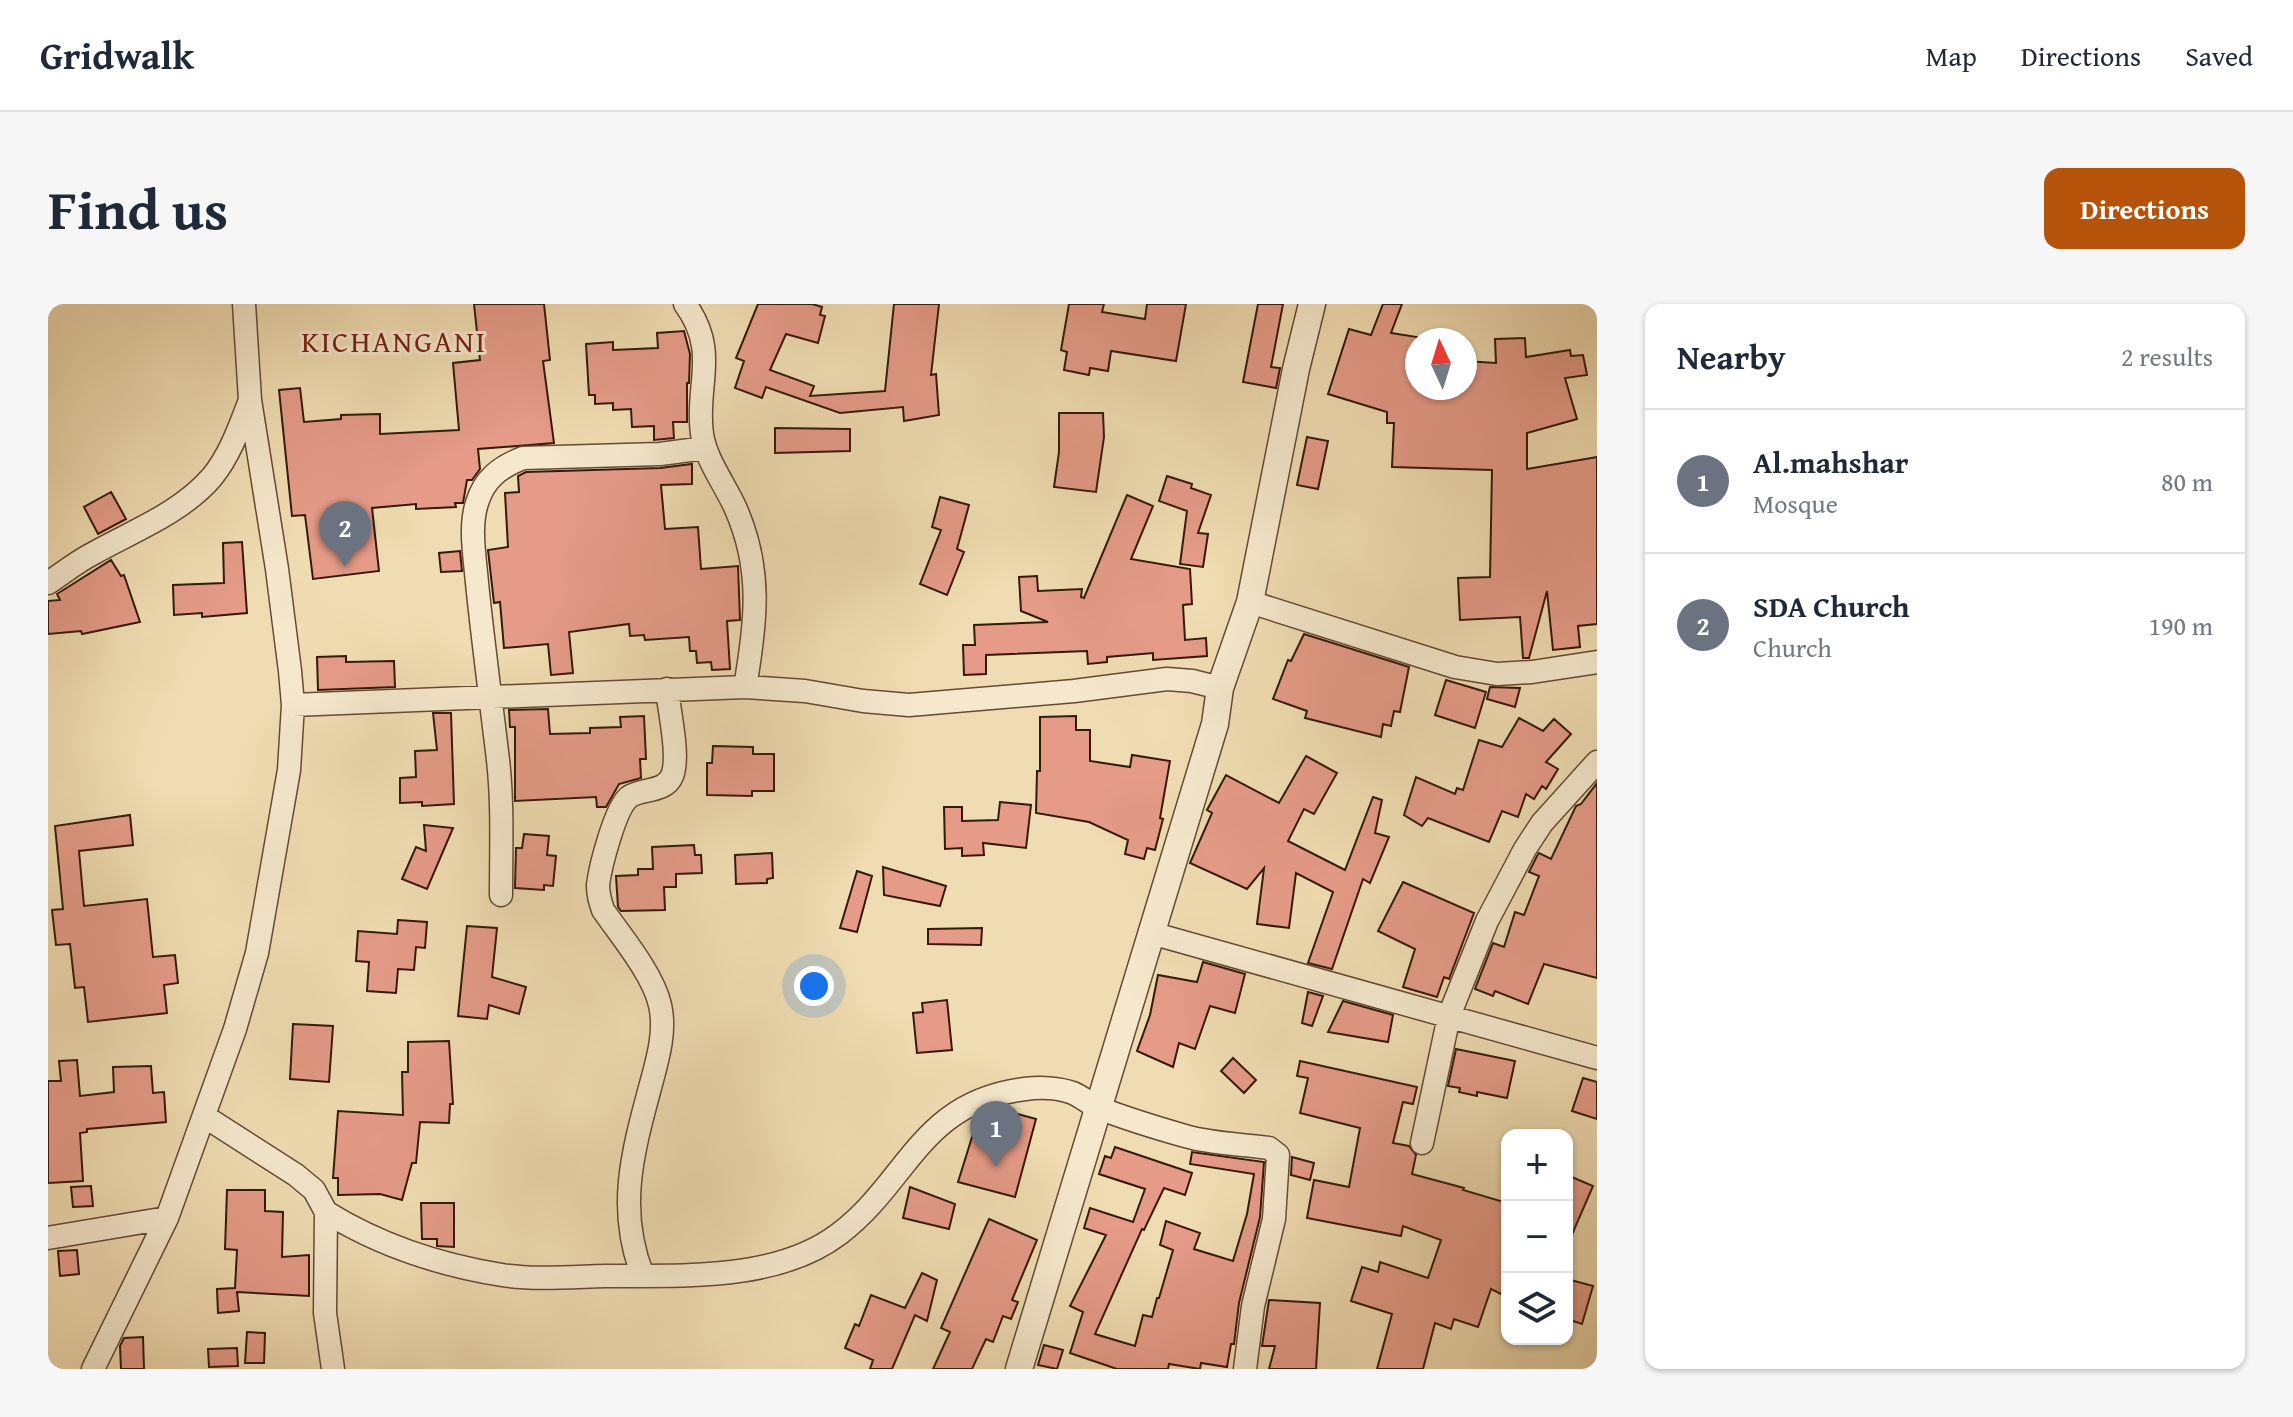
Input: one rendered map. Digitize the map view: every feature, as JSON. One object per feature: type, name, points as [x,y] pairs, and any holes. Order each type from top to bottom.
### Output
[{"type":"street","points":[[93,1369],[167,1218],[235,1029],[257,953],[289,770],[293,705],[277,569],[250,400],[244,304]]},
{"type":"street","points":[[685,304],[703,338],[705,372],[701,432],[705,448],[735,507],[749,543],[756,580],[753,637],[745,687]]},
{"type":"street","points":[[1019,1369],[1215,724],[1220,688],[1250,602],[1296,369],[1312,304]]},
{"type":"street","points":[[48,583],[90,555],[167,515],[187,500],[212,476],[231,447],[250,400]]},
{"type":"street","points":[[501,895],[498,762],[483,649],[474,520],[476,504],[492,475],[506,464],[523,458],[660,454],[705,448]]},
{"type":"street","points":[[1250,602],[1455,667],[1497,674],[1597,662]]},
{"type":"street","points":[[293,705],[745,687],[805,691],[909,705],[1074,691],[1167,679],[1220,688]]},
{"type":"street","points":[[643,1276],[630,1236],[628,1184],[659,1054],[662,1019],[660,1003],[652,986],[603,910],[598,885],[624,803],[632,795],[662,786],[672,777],[674,758],[667,689]]},
{"type":"street","points":[[1422,1143],[1449,1016],[1487,921],[1542,823],[1597,762]]},
{"type":"street","points":[[1151,933],[1597,1058]]},
{"type":"street","points":[[326,1212],[374,1239],[426,1256],[504,1275],[552,1278],[681,1277],[728,1273],[773,1263],[818,1247],[838,1235],[855,1221],[948,1117],[969,1105],[1025,1089],[1047,1088],[1073,1093],[1098,1107],[1188,1137],[1269,1148],[1278,1155],[1279,1182],[1274,1219],[1253,1306],[1245,1369]]},
{"type":"street","points":[[204,1116],[296,1175],[314,1190],[326,1212],[325,1313],[333,1369]]},
{"type":"street","points":[[48,1238],[167,1218]]},
{"type":"building","points":[[474,304],[544,304],[550,360],[543,361],[554,443],[478,449],[480,469],[472,480],[467,480],[463,503],[455,503],[456,507],[416,509],[416,504],[372,508],[379,571],[313,579],[305,515],[292,516],[279,390],[300,388],[304,422],[341,419],[341,415],[380,414],[380,434],[459,430],[453,363],[480,360]]},
{"type":"building","points":[[758,304],[812,304],[822,307],[820,315],[825,316],[818,343],[786,334],[770,370],[814,386],[810,396],[885,391],[894,304],[939,304],[931,375],[936,374],[939,415],[904,421],[903,407],[840,413],[766,387],[762,398],[735,388],[744,361],[736,358]]},
{"type":"building","points":[[1069,304],[1104,304],[1102,312],[1145,319],[1147,304],[1186,304],[1176,361],[1111,351],[1108,371],[1090,368],[1089,375],[1064,370],[1067,352],[1061,350]]},
{"type":"building","points":[[1258,304],[1283,304],[1271,367],[1280,368],[1276,388],[1243,382]]},
{"type":"building","points":[[1383,304],[1402,304],[1391,333],[1405,335],[1405,400],[1477,400],[1477,362],[1496,363],[1495,339],[1525,338],[1526,357],[1570,350],[1571,356],[1583,355],[1587,375],[1565,378],[1577,419],[1527,433],[1527,469],[1597,457],[1597,624],[1578,626],[1580,647],[1553,650],[1547,591],[1529,658],[1523,658],[1520,617],[1460,620],[1458,578],[1490,577],[1492,470],[1392,467],[1394,423],[1387,423],[1387,412],[1328,394],[1349,329],[1371,335]]},
{"type":"building","points":[[684,331],[690,354],[687,422],[673,422],[674,438],[654,440],[654,426],[632,427],[631,409],[613,410],[613,403],[595,404],[595,395],[589,395],[586,344],[613,342],[613,350],[658,348],[657,333]]},
{"type":"building","points":[[1059,413],[1103,413],[1104,437],[1096,492],[1054,487],[1059,452]]},
{"type":"building","points":[[775,428],[850,429],[850,451],[775,453]]},
{"type":"building","points":[[1307,437],[1328,441],[1318,489],[1297,485]]},
{"type":"building","points":[[692,464],[692,484],[661,485],[665,529],[698,527],[701,569],[738,566],[740,620],[727,621],[730,669],[712,670],[711,662],[697,663],[696,651],[690,651],[689,637],[645,640],[644,635],[630,636],[629,624],[569,632],[573,673],[551,675],[548,644],[504,648],[500,602],[494,603],[488,550],[508,547],[505,493],[519,492],[518,476],[526,472],[660,468]]},
{"type":"building","points":[[1167,476],[1192,484],[1191,488],[1211,495],[1198,533],[1208,534],[1203,567],[1180,564],[1187,511],[1159,501]]},
{"type":"building","points":[[111,492],[126,519],[98,534],[84,507]]},
{"type":"building","points":[[1127,495],[1153,506],[1131,559],[1190,569],[1192,604],[1183,605],[1185,640],[1206,638],[1207,656],[1153,660],[1153,653],[1107,657],[1107,662],[1088,664],[1087,651],[986,655],[986,674],[964,675],[963,645],[975,645],[974,625],[1048,622],[1021,611],[1019,577],[1037,576],[1038,591],[1082,589],[1081,597],[1084,598]]},
{"type":"building","points":[[940,497],[969,505],[957,549],[964,552],[947,595],[920,584],[941,530],[932,527]]},
{"type":"building","points":[[242,542],[247,613],[202,617],[202,613],[174,615],[173,585],[224,583],[223,543]]},
{"type":"building","points":[[460,551],[462,571],[441,572],[439,553]]},
{"type":"building","points":[[111,560],[121,576],[124,575],[140,622],[82,634],[81,631],[48,634],[48,601],[60,600],[57,594]]},
{"type":"building","points":[[1304,634],[1409,667],[1400,712],[1394,711],[1391,726],[1383,724],[1381,737],[1305,718],[1307,711],[1273,699],[1288,660],[1291,661]]},
{"type":"building","points":[[346,656],[346,662],[394,661],[395,687],[318,690],[317,657]]},
{"type":"building","points":[[1446,680],[1486,692],[1475,728],[1435,715]]},
{"type":"building","points":[[1490,687],[1520,688],[1515,707],[1487,699]]},
{"type":"building","points":[[548,709],[550,734],[590,733],[590,728],[621,727],[620,717],[644,716],[646,759],[640,759],[641,778],[619,784],[606,807],[597,807],[596,797],[515,801],[515,727],[510,727],[509,710]]},
{"type":"building","points":[[433,713],[451,713],[454,804],[422,806],[422,802],[400,803],[400,778],[416,777],[415,751],[437,750]]},
{"type":"building","points":[[1076,716],[1076,730],[1090,730],[1090,761],[1130,767],[1132,755],[1170,761],[1160,818],[1163,819],[1155,850],[1147,848],[1144,859],[1125,854],[1128,840],[1089,822],[1036,813],[1040,717]]},
{"type":"building","points":[[1519,718],[1543,731],[1554,719],[1571,734],[1546,762],[1558,769],[1546,789],[1542,786],[1534,799],[1526,794],[1518,817],[1502,811],[1489,842],[1428,818],[1422,826],[1404,815],[1416,777],[1455,794],[1457,788],[1463,790],[1479,740],[1502,747]]},
{"type":"building","points":[[713,746],[753,747],[753,754],[774,754],[774,791],[752,791],[752,796],[707,795],[707,763],[712,763]]},
{"type":"building","points":[[1306,756],[1337,773],[1314,814],[1304,809],[1288,841],[1345,870],[1373,797],[1382,800],[1375,833],[1389,837],[1370,883],[1363,879],[1332,969],[1308,963],[1333,892],[1296,873],[1289,928],[1257,924],[1264,868],[1247,889],[1190,863],[1212,813],[1207,810],[1226,775],[1279,803]]},
{"type":"building","points":[[1597,783],[1597,978],[1544,964],[1528,1004],[1495,991],[1493,996],[1475,989],[1493,943],[1504,947],[1515,912],[1524,915],[1539,876],[1529,872],[1537,856],[1539,853],[1551,859],[1576,806]]},
{"type":"building","points":[[1000,802],[1031,805],[1026,848],[983,843],[984,855],[962,856],[962,848],[945,849],[944,807],[962,807],[962,821],[998,820]]},
{"type":"building","points":[[130,815],[133,845],[79,851],[84,906],[147,899],[153,957],[175,955],[178,983],[164,985],[167,1013],[88,1022],[84,987],[75,988],[70,944],[56,945],[52,910],[63,909],[55,826]]},
{"type":"building","points":[[424,825],[453,828],[427,889],[402,879],[416,847],[426,851]]},
{"type":"building","points":[[524,834],[549,836],[547,855],[556,856],[553,886],[544,885],[544,890],[515,888],[516,848],[522,848]]},
{"type":"building","points":[[694,845],[695,855],[701,855],[702,873],[676,874],[676,887],[664,887],[665,910],[621,911],[618,907],[616,876],[638,875],[638,869],[653,869],[652,847]]},
{"type":"building","points":[[772,853],[773,878],[767,879],[767,883],[736,884],[735,855]]},
{"type":"building","points":[[883,867],[946,886],[940,906],[884,895]]},
{"type":"building","points":[[857,871],[872,876],[857,932],[840,928]]},
{"type":"building","points":[[1403,882],[1474,913],[1449,979],[1444,977],[1437,997],[1403,987],[1415,949],[1378,931]]},
{"type":"building","points":[[398,920],[427,922],[425,948],[416,947],[414,970],[398,969],[396,993],[367,991],[369,962],[356,961],[358,931],[397,934]]},
{"type":"building","points":[[467,926],[497,928],[492,977],[526,987],[519,1014],[489,1005],[487,1019],[458,1016]]},
{"type":"building","points":[[982,928],[981,945],[928,944],[928,929]]},
{"type":"building","points":[[1203,962],[1245,974],[1235,1013],[1210,1006],[1195,1049],[1179,1043],[1173,1067],[1137,1051],[1150,1015],[1158,975],[1197,982]]},
{"type":"building","points":[[1308,992],[1323,996],[1312,1026],[1302,1023]]},
{"type":"building","points":[[947,1000],[952,1050],[917,1053],[913,1013],[923,1012],[922,1003]]},
{"type":"building","points":[[1343,1001],[1393,1015],[1388,1042],[1328,1032]]},
{"type":"building","points":[[293,1024],[333,1026],[329,1082],[290,1079]]},
{"type":"building","points":[[449,1041],[453,1104],[450,1104],[449,1123],[420,1122],[416,1163],[412,1163],[402,1200],[380,1194],[338,1195],[338,1178],[333,1178],[338,1111],[403,1115],[402,1072],[408,1072],[408,1042]]},
{"type":"building","points":[[1456,1049],[1515,1061],[1507,1098],[1477,1092],[1477,1096],[1448,1086]]},
{"type":"building","points":[[1233,1058],[1256,1080],[1244,1093],[1221,1071]]},
{"type":"building","points":[[77,1060],[80,1096],[114,1092],[113,1067],[151,1066],[153,1093],[164,1092],[166,1122],[87,1129],[87,1132],[80,1133],[83,1181],[48,1183],[48,1081],[61,1081],[59,1061]]},
{"type":"building","points":[[1300,1061],[1417,1087],[1413,1104],[1403,1102],[1393,1143],[1409,1146],[1416,1155],[1412,1174],[1501,1201],[1501,1294],[1491,1289],[1478,1327],[1454,1319],[1451,1329],[1435,1323],[1423,1369],[1377,1369],[1392,1314],[1351,1301],[1362,1267],[1378,1272],[1380,1262],[1428,1278],[1441,1240],[1403,1226],[1401,1236],[1307,1218],[1314,1180],[1349,1187],[1360,1128],[1300,1113],[1308,1078],[1297,1076]]},
{"type":"building","points":[[1583,1078],[1597,1082],[1597,1119],[1572,1111]]},
{"type":"building","points":[[1000,1109],[1036,1119],[1015,1197],[958,1182],[978,1118]]},
{"type":"building","points":[[1115,1147],[1192,1173],[1185,1195],[1164,1188],[1095,1334],[1135,1346],[1143,1315],[1152,1317],[1173,1250],[1160,1245],[1166,1221],[1200,1233],[1194,1249],[1233,1261],[1247,1214],[1254,1174],[1190,1164],[1192,1152],[1264,1162],[1260,1217],[1227,1367],[1201,1363],[1200,1369],[1169,1364],[1168,1369],[1117,1369],[1070,1353],[1083,1312],[1070,1306],[1106,1235],[1084,1228],[1090,1208],[1133,1222],[1145,1189],[1099,1174],[1105,1156],[1111,1158]]},
{"type":"building","points":[[1292,1157],[1314,1163],[1310,1180],[1291,1175]]},
{"type":"building","points":[[1573,1178],[1593,1186],[1573,1232]]},
{"type":"building","points":[[91,1186],[93,1206],[73,1207],[71,1187]]},
{"type":"building","points":[[910,1187],[955,1204],[949,1229],[903,1218]]},
{"type":"building","points":[[227,1190],[265,1190],[265,1211],[283,1212],[282,1257],[309,1255],[309,1296],[237,1292],[239,1311],[218,1313],[217,1289],[235,1288],[237,1250],[225,1249]]},
{"type":"building","points":[[421,1203],[454,1203],[454,1247],[437,1246],[437,1239],[422,1239]]},
{"type":"building","points":[[989,1219],[1037,1240],[1012,1300],[1018,1302],[1011,1319],[1003,1316],[993,1342],[986,1339],[972,1369],[933,1369],[950,1332],[941,1328]]},
{"type":"building","points":[[77,1250],[79,1274],[60,1276],[58,1251]]},
{"type":"building","points":[[922,1273],[937,1280],[927,1321],[915,1315],[892,1369],[870,1369],[873,1360],[845,1348],[855,1324],[859,1326],[871,1295],[905,1308]]},
{"type":"building","points":[[1573,1281],[1593,1286],[1582,1324],[1573,1321]]},
{"type":"building","points":[[1269,1300],[1320,1303],[1316,1369],[1269,1369],[1275,1346],[1262,1346]]},
{"type":"building","points":[[247,1332],[265,1333],[264,1363],[245,1363]]},
{"type":"building","points":[[143,1337],[144,1369],[121,1369],[120,1346],[124,1338]]},
{"type":"building","points":[[1044,1345],[1063,1350],[1057,1369],[1038,1365]]},
{"type":"building","points":[[237,1348],[238,1366],[209,1367],[208,1349]]},
{"type":"place","name":"SDA Church","points":[[345,567]]},
{"type":"place","name":"Al.mahshar","points":[[996,1167]]},
{"type":"district","name":"KICHANGANI","points":[[394,342]]}]
